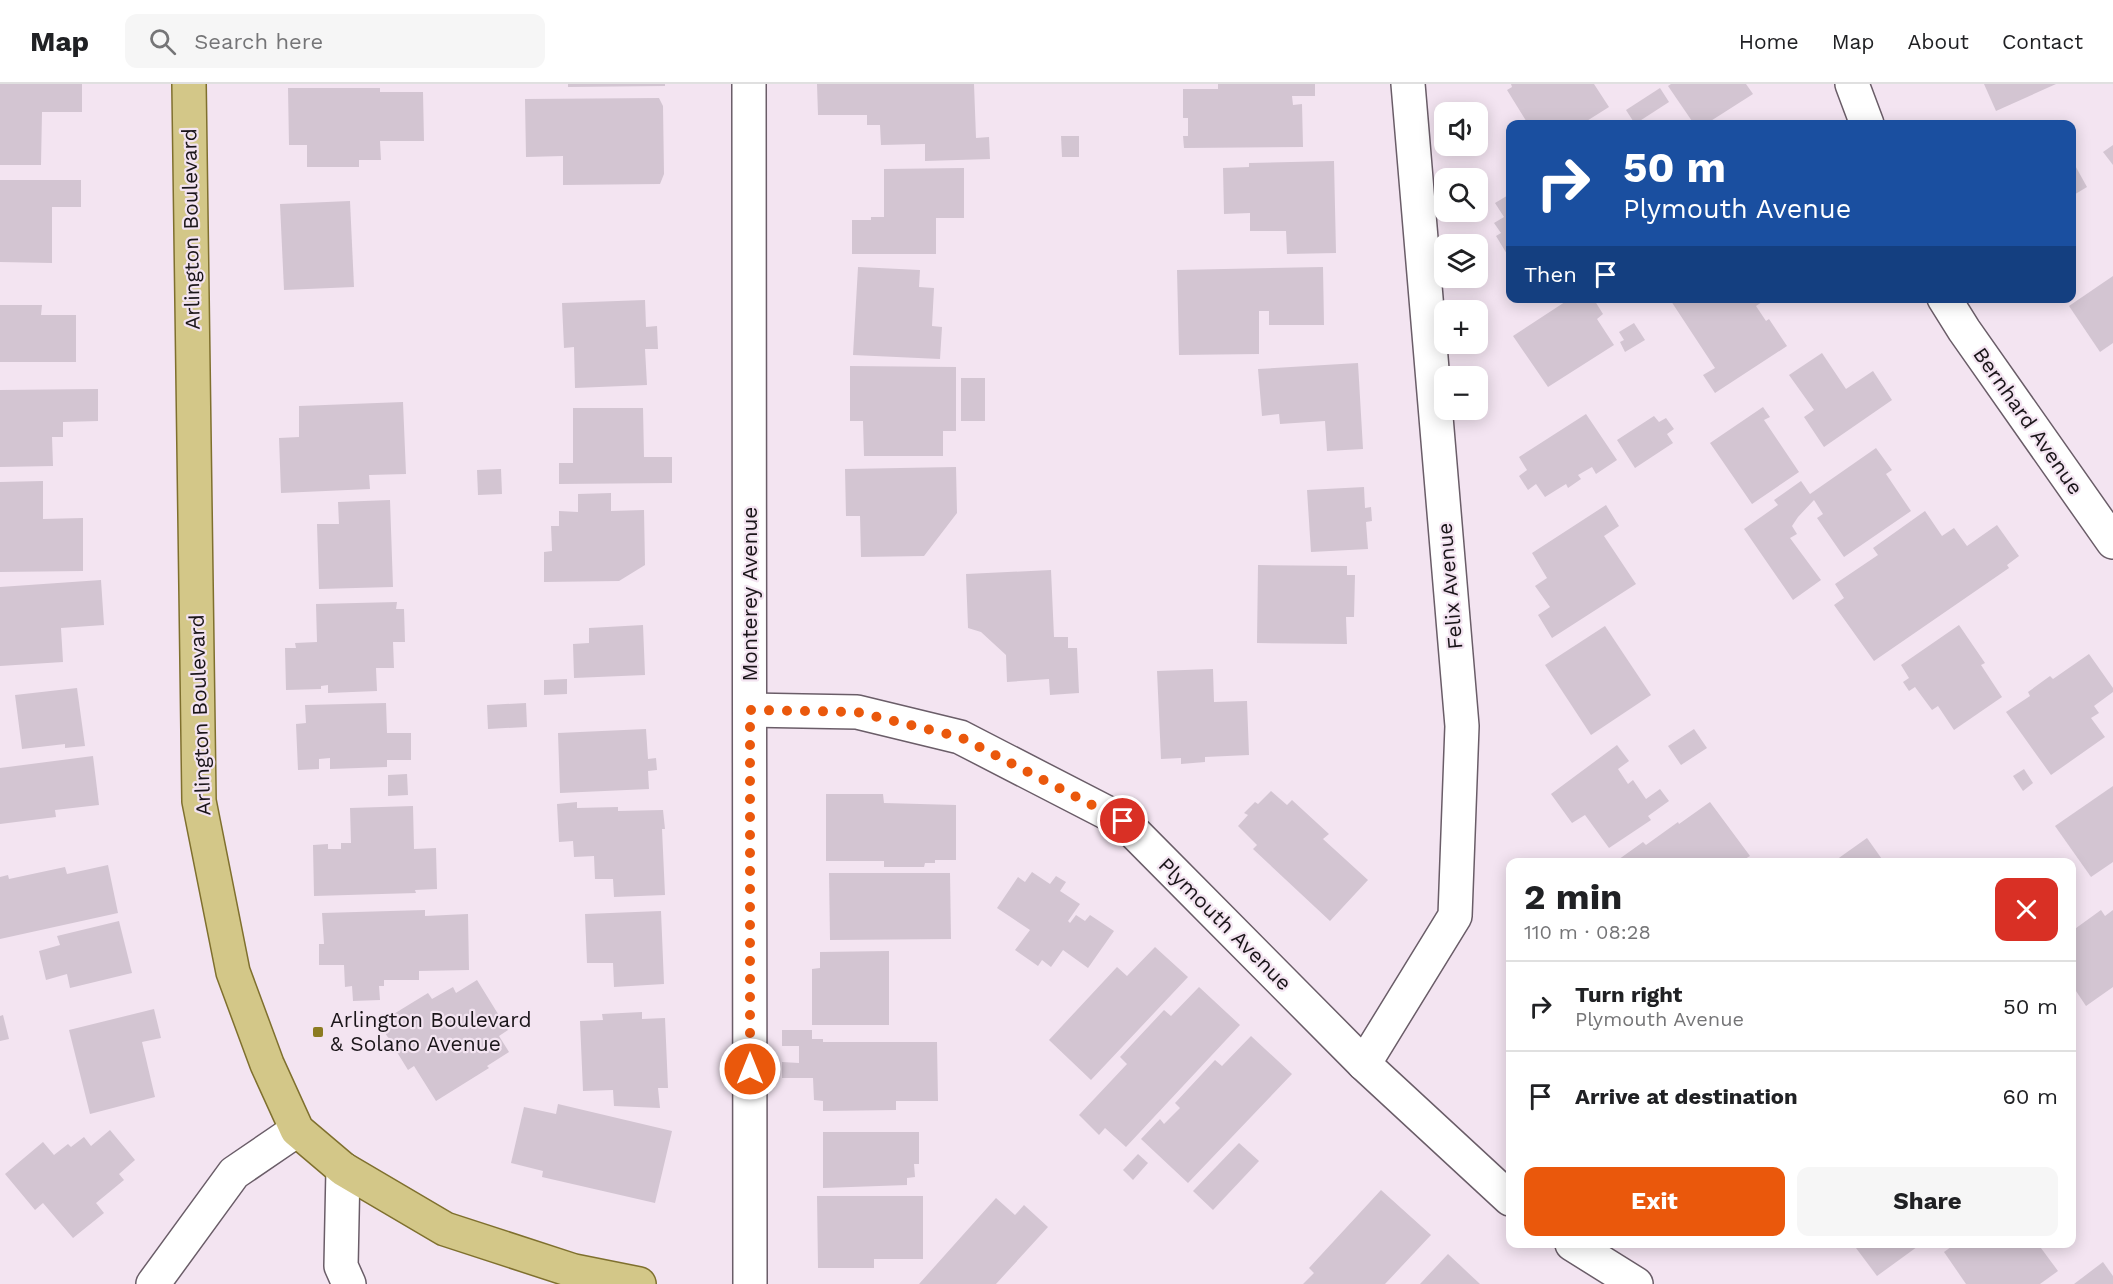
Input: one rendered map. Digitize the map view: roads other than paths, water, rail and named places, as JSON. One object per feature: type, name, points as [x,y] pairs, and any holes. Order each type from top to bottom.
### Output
[{"type":"main road","name":"Arlington Boulevard","points":[[189,84],[199,801],[232,972],[267,1064],[297,1130],[343,1169],[445,1229],[574,1271],[639,1284]]},
{"type":"street","name":"Monterey Avenue","points":[[749,84],[750,1284]]},
{"type":"street","name":"Felix Avenue","points":[[1364,1064],[1455,916],[1462,726],[1408,84]]},
{"type":"street","points":[[1852,84],[1866,120]]},
{"type":"street","name":"Bernhard Avenue","points":[[1947,303],[2113,542]]},
{"type":"street","name":"Plymouth Avenue","points":[[750,710],[857,712],[960,737],[1123,821],[1364,1064],[1506,1195]]},
{"type":"street","points":[[153,1284],[234,1173],[297,1130]]},
{"type":"street","points":[[343,1169],[341,1266],[349,1284]]},
{"type":"street","points":[[1578,1248],[1636,1284]]},
{"type":"place","name":"Arlington Boulevard & Solano Avenue","points":[[318,1032]]}]
